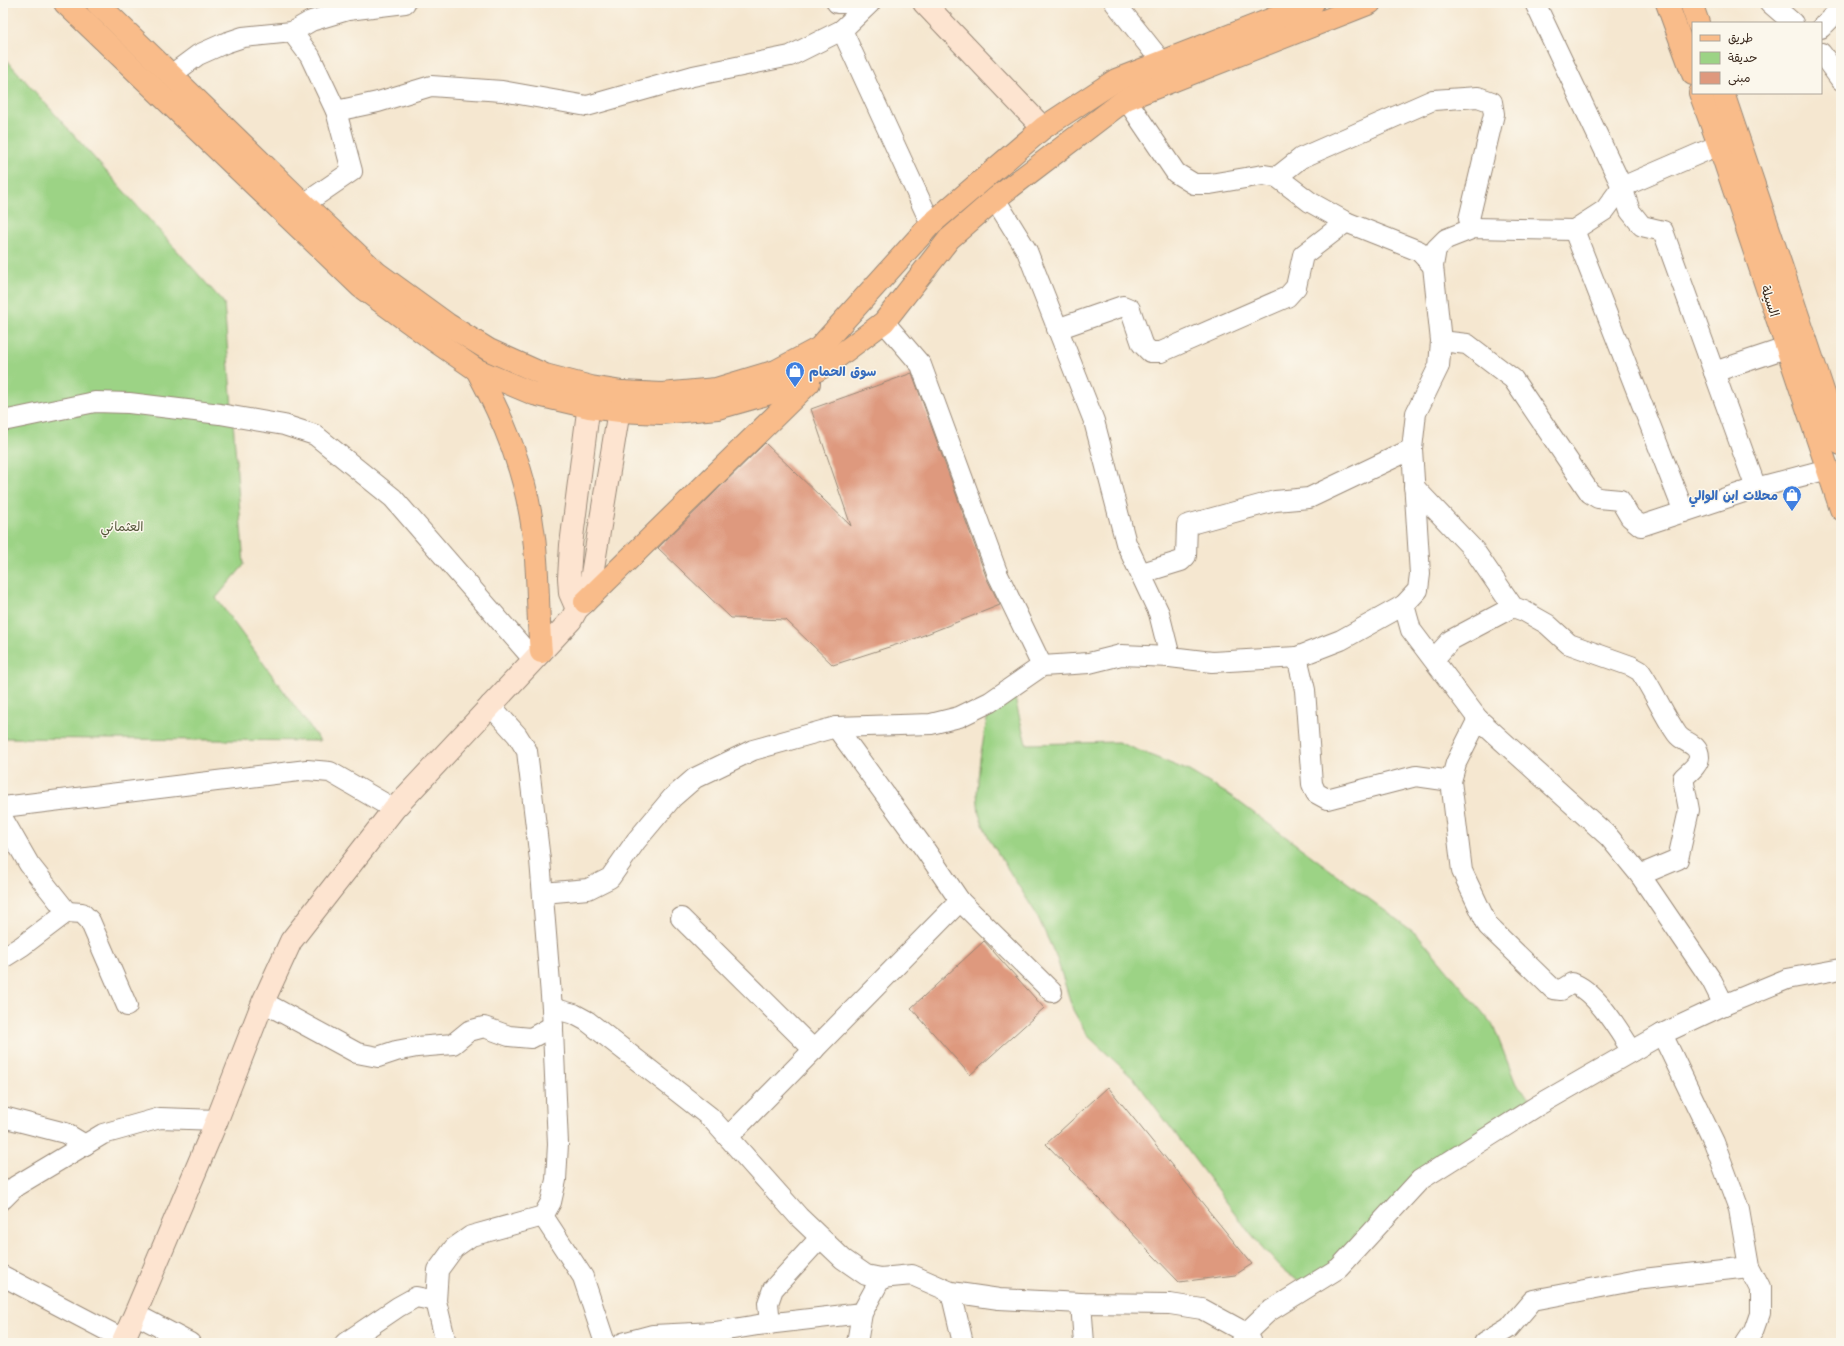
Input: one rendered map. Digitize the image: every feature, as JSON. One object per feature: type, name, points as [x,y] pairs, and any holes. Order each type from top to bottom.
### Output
[{"type":"main road","points":[[65,3],[361,287],[477,370],[534,394],[590,397],[621,401],[660,413],[718,408],[781,390],[828,364]]},
{"type":"main road","points":[[97,3],[377,273],[447,324],[489,350],[590,397]]},
{"type":"main road","points":[[924,3],[1043,128]]},
{"type":"main road","points":[[621,401],[662,394],[716,389],[776,371],[819,348],[931,224],[1043,128],[1116,80],[1313,3]]},
{"type":"main road","points":[[123,1341],[217,1120],[263,1002],[291,942],[394,810],[490,705],[571,620],[581,606],[828,364],[884,322],[949,239],[995,199],[1126,99],[1370,3]]},
{"type":"main road","points":[[1667,3],[1692,71]]},
{"type":"main road","points":[[1691,3],[1698,22]]},
{"type":"main road","name":"السيلة","points":[[1700,94],[1719,144],[1786,348],[1834,467],[1841,509]]},
{"type":"main road","name":"السيلة","points":[[1723,94],[1841,444]]},
{"type":"main road","points":[[477,370],[503,421],[526,489],[533,531],[537,656]]},
{"type":"main road","points":[[581,606],[570,593],[569,578],[571,545],[590,397]]},
{"type":"main road","points":[[581,606],[592,574],[621,401]]},
{"type":"street","points":[[172,75],[198,55],[225,43],[243,38],[292,32],[311,21],[348,10],[405,3]]},
{"type":"street","points":[[837,3],[850,3]]},
{"type":"street","points":[[336,111],[378,102],[431,86],[502,91],[587,106],[693,76],[790,56],[842,30],[870,3]]},
{"type":"street","points":[[1115,3],[1162,62]]},
{"type":"street","points":[[1535,3],[1622,187],[1630,211],[1642,226],[1663,231],[1756,488]]},
{"type":"street","points":[[1770,3],[1792,22]]},
{"type":"street","points":[[1822,27],[1841,8]]},
{"type":"street","points":[[842,30],[931,224]]},
{"type":"street","points":[[292,32],[310,56],[336,111],[352,171],[304,204]]},
{"type":"street","points":[[1822,54],[1841,80]]},
{"type":"street","points":[[1277,177],[1301,158],[1433,100],[1478,97],[1492,102],[1494,114],[1469,219],[1474,228]]},
{"type":"street","points":[[1126,99],[1176,173],[1194,184],[1210,184],[1263,175],[1277,177],[1310,202],[1346,222],[1419,251],[1433,266]]},
{"type":"street","points":[[543,893],[588,889],[610,878],[636,841],[672,798],[695,778],[753,750],[836,726],[931,724],[959,717],[990,702],[1042,666],[1089,663],[1121,655],[1170,657],[1212,662],[1298,657],[1341,640],[1404,605],[1418,590],[1420,574],[1412,449],[1416,413],[1439,366],[1441,341],[1433,266],[1436,249],[1446,240],[1474,228],[1574,230],[1604,210],[1622,187],[1719,144]]},
{"type":"street","points":[[995,199],[1027,251],[1094,421],[1126,543],[1142,573],[1159,613],[1170,657]]},
{"type":"street","points":[[1057,328],[1123,306],[1130,309],[1142,344],[1150,352],[1161,352],[1287,297],[1296,287],[1303,255],[1346,222]]},
{"type":"street","points":[[1574,230],[1684,512]]},
{"type":"street","points":[[884,322],[921,365],[998,575],[1042,666]]},
{"type":"street","points":[[1441,341],[1467,344],[1514,379],[1590,493],[1598,498],[1620,500],[1630,517],[1641,526],[1756,488],[1834,467]]},
{"type":"street","points":[[1714,372],[1786,348]]},
{"type":"street","points":[[3,421],[95,402],[109,402],[220,414],[284,425],[315,435],[393,498],[537,656]]},
{"type":"street","points":[[1142,573],[1181,561],[1186,556],[1187,525],[1275,501],[1309,498],[1412,449]]},
{"type":"street","points":[[1414,487],[1474,550],[1513,607],[1524,611],[1547,624],[1569,644],[1640,670],[1678,736],[1690,742],[1698,751],[1700,758],[1698,763],[1683,778],[1689,810],[1678,859],[1640,876]]},
{"type":"street","points":[[1404,605],[1411,630],[1478,719],[1609,837],[1640,876],[1712,981],[1724,1005]]},
{"type":"street","points":[[1434,659],[1451,640],[1513,607]]},
{"type":"street","points":[[1298,657],[1305,690],[1312,784],[1316,793],[1327,799],[1416,776],[1452,781]]},
{"type":"street","points":[[446,1343],[436,1301],[438,1270],[454,1248],[471,1236],[543,1216],[551,1202],[556,1172],[558,1144],[552,1017],[543,893],[527,751],[517,735],[490,705]]},
{"type":"street","points":[[1478,719],[1456,763],[1452,781],[1462,872],[1488,926],[1553,989],[1561,990],[1572,984],[1579,985],[1606,1011],[1632,1051]]},
{"type":"street","points":[[836,726],[960,901],[1052,992]]},
{"type":"street","points":[[3,807],[307,770],[330,772],[394,810]]},
{"type":"street","points":[[3,819],[29,864],[67,912]]},
{"type":"street","points":[[728,1138],[960,901]]},
{"type":"street","points":[[3,958],[22,946],[67,912],[82,913],[90,921],[127,1006]]},
{"type":"street","points":[[681,918],[814,1050]]},
{"type":"street","points":[[263,1002],[357,1053],[378,1057],[396,1051],[417,1047],[453,1044],[469,1031],[484,1026],[509,1036],[531,1038],[552,1017],[574,1014],[587,1021],[710,1117],[799,1217],[843,1259],[866,1275],[881,1278],[912,1275],[951,1292],[1022,1301],[1170,1304],[1202,1309],[1246,1340],[1268,1312],[1339,1268],[1420,1180],[1537,1106],[1662,1034],[1724,1005],[1787,979],[1841,969]]},
{"type":"street","points":[[1662,1034],[1714,1142],[1739,1209],[1749,1267],[1760,1288],[1760,1314],[1754,1331],[1746,1343]]},
{"type":"street","points":[[3,1117],[65,1133],[86,1145]]},
{"type":"street","points":[[3,1198],[16,1186],[103,1134],[160,1118],[217,1120]]},
{"type":"street","points":[[543,1216],[583,1277],[605,1343]]},
{"type":"street","points":[[770,1324],[768,1303],[773,1289],[820,1238]]},
{"type":"street","points":[[1484,1343],[1509,1328],[1533,1300],[1643,1279],[1749,1267]]},
{"type":"street","points":[[3,1276],[123,1341]]},
{"type":"street","points":[[857,1343],[862,1313],[881,1278]]},
{"type":"street","points":[[951,1292],[963,1343]]},
{"type":"street","points":[[345,1343],[398,1307],[416,1297],[436,1301]]},
{"type":"street","points":[[1081,1303],[1084,1343]]},
{"type":"street","points":[[623,1343],[653,1335],[715,1332],[862,1313]]},
{"type":"street","points":[[135,1314],[190,1343]]},
{"type":"green space","name":"العثماني","points":[[3,56],[224,303],[244,565],[216,598],[320,741],[3,738]]},
{"type":"green space","points":[[1012,686],[1026,744],[1118,742],[1189,771],[1231,796],[1419,936],[1493,1025],[1516,1084],[1537,1106],[1420,1180],[1308,1290],[1282,1269],[1252,1236],[1135,1080],[1088,1036],[1073,1010],[1057,959],[1037,915],[989,839],[979,814],[977,793],[980,758],[989,708]]},
{"type":"building","points":[[912,373],[987,579],[1000,605],[914,639],[833,665],[786,620],[731,618],[658,548],[765,443],[851,526],[811,409]]},
{"type":"building","points":[[984,941],[1044,1008],[970,1075],[911,1008]]},
{"type":"building","points":[[1108,1087],[1252,1264],[1235,1275],[1179,1282],[1046,1144]]},
{"type":"place","name":"سوق الحمام","points":[[795,388]]},
{"type":"place","name":"محلات ابن الوالي","points":[[1792,512]]}]
